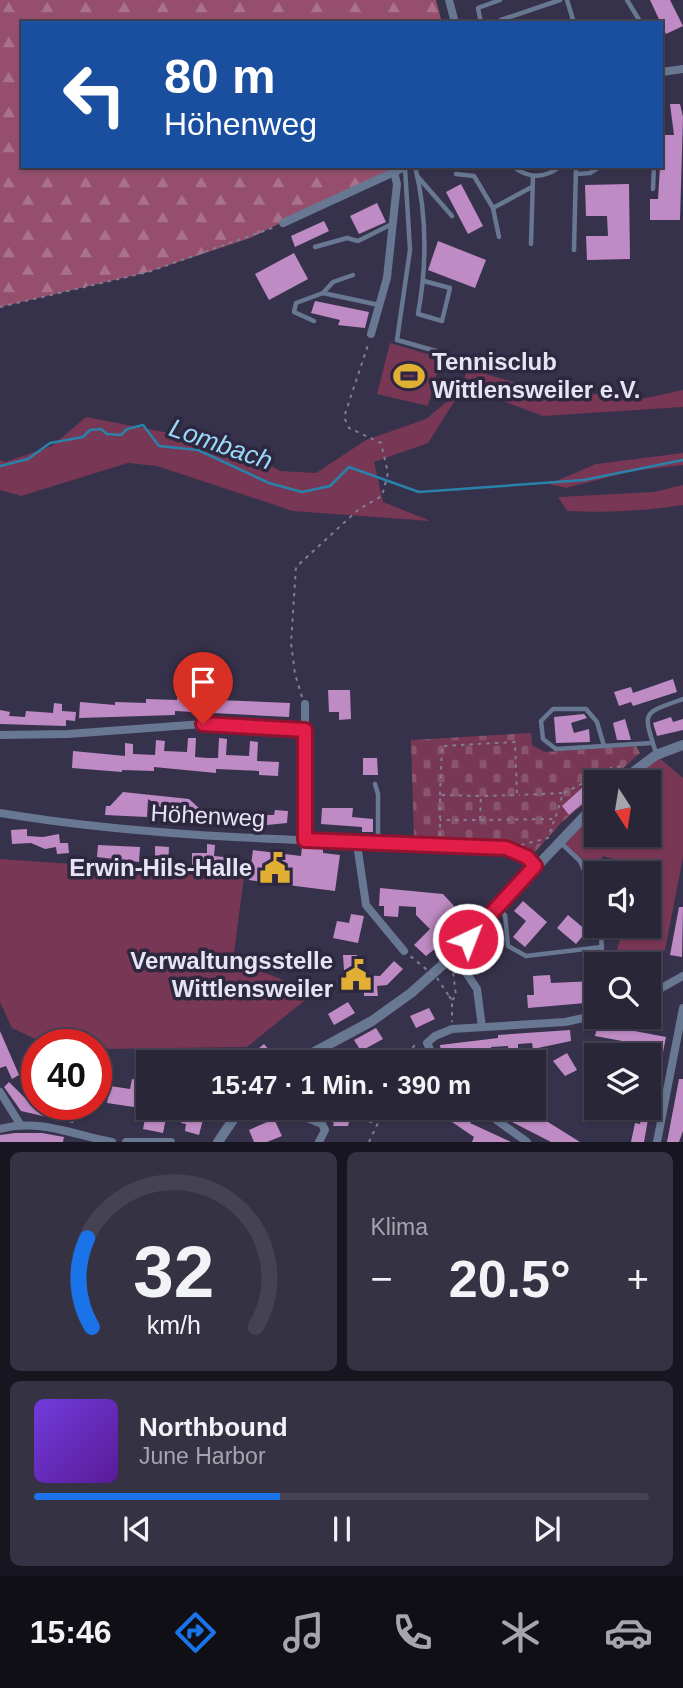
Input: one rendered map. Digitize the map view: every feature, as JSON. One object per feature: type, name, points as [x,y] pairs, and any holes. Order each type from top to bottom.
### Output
[{"type":"street","points":[[449,0],[454,21]]},
{"type":"street","points":[[663,72],[683,69]]},
{"type":"street","points":[[283,223],[404,168]]},
{"type":"street","points":[[371,334],[387,278],[397,184],[394,172]]},
{"type":"street","points":[[305,704],[305,840]]},
{"type":"street","points":[[0,734],[68,734],[203,724],[305,730]]},
{"type":"street","points":[[634,770],[656,755],[683,745]]},
{"type":"street","name":"Höhenweg","points":[[0,813],[151,833],[513,850]]},
{"type":"street","points":[[318,1050],[372,1021],[451,958],[584,816]]},
{"type":"street","points":[[357,844],[366,905],[404,951]]},
{"type":"street","points":[[513,850],[535,866]]},
{"type":"street","points":[[451,958],[477,989],[482,1027]]},
{"type":"street","points":[[661,988],[683,976]]},
{"type":"street","points":[[657,1142],[683,1007]]},
{"type":"street","points":[[431,1050],[427,1042],[452,1030],[565,1022],[584,1018]]},
{"type":"street","points":[[1,1095],[20,1124]]},
{"type":"street","points":[[218,1142],[233,1120]]},
{"type":"street","points":[[312,1120],[322,1124],[325,1129],[319,1142]]},
{"type":"street","points":[[497,1120],[527,1142]]},
{"type":"street","points":[[0,1129],[20,1124],[43,1125],[112,1142]]},
{"type":"street","points":[[126,1142],[171,1142]]},
{"type":"lane","points":[[481,21],[478,8],[500,0]]},
{"type":"lane","points":[[501,20],[560,0]]},
{"type":"lane","points":[[567,0],[573,21]]},
{"type":"lane","points":[[626,0],[640,21]]},
{"type":"lane","points":[[406,168],[410,250],[397,340],[436,351]]},
{"type":"lane","points":[[416,168],[424,226],[424,281],[418,314],[442,321],[450,288],[424,281]]},
{"type":"lane","points":[[516,168],[533,177],[548,175],[558,168]]},
{"type":"lane","points":[[574,250],[576,168]]},
{"type":"lane","points":[[576,174],[590,173],[598,168]]},
{"type":"lane","points":[[653,189],[654,168]]},
{"type":"lane","points":[[456,174],[474,176],[493,208],[499,237]]},
{"type":"lane","points":[[418,177],[452,216]]},
{"type":"lane","points":[[531,244],[533,177]]},
{"type":"lane","points":[[493,208],[532,187]]},
{"type":"lane","points":[[315,247],[347,238],[358,241],[393,224]]},
{"type":"lane","points":[[314,321],[293,312],[296,303],[323,293],[332,282],[353,275]]},
{"type":"lane","points":[[323,293],[379,306]]},
{"type":"lane","points":[[656,755],[647,716],[651,710],[683,699]]},
{"type":"lane","points":[[604,746],[593,713],[586,709],[553,709],[541,722],[543,739],[556,750],[653,743]]},
{"type":"lane","points":[[375,784],[378,794],[378,844]]},
{"type":"lane","points":[[560,841],[580,861],[584,870]]},
{"type":"lane","points":[[496,908],[505,915],[508,946],[526,956],[602,947]]},
{"type":"lane","points":[[602,938],[602,952]]},
{"type":"path","points":[[0,307],[148,272],[283,223]]},
{"type":"path","points":[[305,704],[295,674],[291,643],[296,567],[359,509],[382,496],[388,473],[381,443],[349,428],[344,417],[371,334]]},
{"type":"path","points":[[440,840],[442,747],[515,742],[517,795]]},
{"type":"path","points":[[440,795],[563,793],[613,767],[638,766]]},
{"type":"path","points":[[513,850],[525,843],[548,838],[563,793]]},
{"type":"path","points":[[480,820],[481,796]]},
{"type":"path","points":[[440,820],[555,820]]},
{"type":"path","points":[[404,951],[437,978],[452,1000],[452,1030]]},
{"type":"path","points":[[451,958],[456,996],[452,1000]]},
{"type":"path","points":[[411,1050],[414,1046],[427,1042]]},
{"type":"path","points":[[369,1142],[379,1120]]},
{"type":"green space","points":[[0,0],[436,0],[441,21],[21,21],[21,168],[393,168],[250,238],[148,272],[0,307]]},
{"type":"green space","name":"Tennisclub Wittlensweiler e.V.","points":[[390,343],[441,358],[428,406],[377,394]]},
{"type":"green space","points":[[450,357],[489,375],[555,394],[614,394],[641,399],[683,390],[683,407],[543,416],[487,395],[461,391],[428,443],[374,462],[383,502],[431,521],[293,511],[157,466],[128,463],[21,496],[0,490],[0,460],[5,462],[52,446],[86,417],[237,446],[280,471],[316,473],[366,440],[426,419],[461,390],[467,370]]},
{"type":"green space","points":[[683,453],[683,465],[632,471],[566,488],[549,484],[596,464]]},
{"type":"green space","points":[[683,485],[683,505],[654,509],[567,511],[558,497],[654,492]]},
{"type":"green space","points":[[531,733],[532,745],[545,752],[636,746],[640,753],[621,770],[584,770],[584,803],[561,823],[534,853],[517,843],[414,839],[411,740]]},
{"type":"green space","points":[[656,755],[683,778],[683,857],[665,950],[658,952],[616,952],[621,938],[661,938],[661,861],[620,861],[603,856],[600,861],[584,861],[584,867],[563,846],[584,819],[584,847],[662,847],[662,770],[636,770]]},
{"type":"green space","points":[[0,859],[244,876],[234,953],[252,968],[315,992],[247,1047],[112,1049],[112,1029],[21,1029],[21,1032],[12,1028],[0,1002]]},
{"type":"building","points":[[650,0],[670,0],[683,26],[666,34],[663,21],[660,21]]},
{"type":"building","points":[[670,104],[680,104],[683,117],[680,220],[650,220],[650,199],[658,199],[660,168],[663,168],[663,135],[674,135]]},
{"type":"building","points":[[461,184],[483,226],[468,234],[446,192]]},
{"type":"building","points":[[629,184],[630,259],[587,260],[586,236],[608,236],[607,216],[586,216],[585,185]]},
{"type":"building","points":[[377,203],[386,222],[359,234],[350,216]]},
{"type":"building","points":[[324,221],[329,231],[295,247],[291,236]]},
{"type":"building","points":[[438,241],[486,260],[475,288],[428,270]]},
{"type":"building","points":[[294,253],[308,279],[269,300],[255,274]]},
{"type":"building","points":[[315,301],[369,312],[365,328],[338,325],[340,320],[311,313]]},
{"type":"building","points":[[673,679],[677,692],[633,706],[631,702],[619,706],[614,692],[631,687],[633,693]]},
{"type":"building","points":[[328,690],[350,690],[351,719],[339,720],[339,712],[329,712]]},
{"type":"building","points":[[209,693],[219,693],[218,700],[290,703],[289,717],[175,711],[175,715],[79,718],[80,702],[115,705],[115,702],[146,703],[146,699],[177,700],[177,696],[209,697]]},
{"type":"building","points":[[54,703],[62,704],[62,711],[76,712],[75,721],[66,720],[66,726],[0,724],[0,710],[10,712],[9,716],[25,717],[26,711],[53,713]]},
{"type":"building","points":[[584,714],[587,718],[571,723],[574,733],[589,729],[590,742],[556,743],[554,717]]},
{"type":"building","points":[[671,717],[673,722],[683,719],[683,730],[657,736],[653,723]]},
{"type":"building","points":[[625,719],[631,740],[617,740],[613,723]]},
{"type":"building","points":[[188,738],[196,738],[195,757],[208,758],[218,758],[219,738],[227,739],[226,755],[249,756],[250,741],[258,742],[257,761],[279,762],[278,776],[259,775],[259,771],[216,769],[216,773],[154,767],[154,771],[122,772],[72,768],[73,751],[125,756],[125,743],[133,744],[133,754],[155,755],[156,740],[165,741],[164,751],[187,752]]},
{"type":"building","points":[[363,758],[377,758],[378,775],[363,775]]},
{"type":"building","points":[[584,788],[584,802],[569,815],[562,806]]},
{"type":"building","points":[[123,792],[189,799],[200,809],[199,817],[186,816],[185,822],[161,819],[162,808],[148,799],[147,817],[105,815],[106,806],[110,806]]},
{"type":"building","points":[[322,808],[353,808],[352,817],[373,819],[373,832],[362,832],[362,827],[321,824]]},
{"type":"building","points":[[233,810],[244,810],[244,814],[265,815],[274,815],[275,810],[288,811],[287,823],[257,826],[232,824]]},
{"type":"building","points":[[27,829],[27,836],[59,834],[60,843],[68,843],[69,853],[57,854],[56,847],[45,849],[31,843],[12,844],[11,830]]},
{"type":"building","points":[[207,844],[215,845],[214,856],[224,857],[224,865],[192,865],[192,853],[207,853]]},
{"type":"building","points":[[98,845],[140,847],[139,862],[97,857]]},
{"type":"building","points":[[155,846],[169,847],[168,865],[155,864]]},
{"type":"building","points":[[302,847],[323,848],[323,853],[340,855],[335,891],[249,880],[253,850],[301,856]]},
{"type":"building","points":[[380,888],[443,894],[454,906],[441,919],[455,933],[426,956],[414,945],[430,929],[416,915],[416,907],[399,906],[398,917],[384,916],[384,906],[379,906]]},
{"type":"building","points":[[523,901],[547,922],[525,947],[513,937],[526,921],[514,911]]},
{"type":"building","points":[[679,907],[683,907],[682,957],[670,955]]},
{"type":"building","points":[[351,914],[364,916],[358,943],[333,938],[337,921],[349,923]]},
{"type":"building","points":[[568,915],[584,928],[584,935],[576,944],[557,928]]},
{"type":"building","name":"Verwaltungsstelle Wittlensweiler","points":[[343,955],[357,955],[357,975],[380,976],[394,961],[403,969],[387,985],[377,986],[378,996],[364,996],[364,984],[345,985]]},
{"type":"building","points":[[550,975],[551,983],[584,982],[584,1003],[528,1008],[527,995],[534,995],[533,976]]},
{"type":"building","points":[[348,1002],[355,1013],[334,1025],[328,1014]]},
{"type":"building","points":[[429,1008],[435,1019],[416,1028],[410,1016]]},
{"type":"building","points":[[376,1028],[383,1039],[363,1050],[354,1040]]},
{"type":"building","points":[[597,1029],[624,1029],[666,1037],[661,1063],[661,1043],[633,1043],[595,1036]]},
{"type":"building","points":[[570,1030],[571,1041],[533,1049],[532,1043],[518,1044],[518,1050],[508,1050],[508,1046],[491,1047],[492,1050],[441,1050],[440,1045],[498,1038],[498,1035]]},
{"type":"building","points":[[0,1031],[19,1075],[12,1079],[6,1066],[0,1068]]},
{"type":"building","points":[[264,1044],[269,1050],[257,1050]]},
{"type":"building","points":[[567,1053],[577,1070],[565,1076],[553,1061]]},
{"type":"building","points":[[132,1079],[136,1080],[136,1107],[112,1104],[112,1086],[130,1089]]},
{"type":"building","points":[[679,1079],[683,1079],[683,1131],[679,1142],[667,1142]]},
{"type":"building","points":[[9,1082],[21,1094],[21,1111],[4,1087]]},
{"type":"building","points":[[145,1120],[166,1120],[163,1133],[143,1129]]},
{"type":"building","points":[[182,1120],[203,1120],[199,1135],[185,1131],[186,1124],[181,1123]]},
{"type":"building","points":[[274,1120],[282,1136],[267,1142],[254,1142],[249,1130]]},
{"type":"building","points":[[328,1120],[350,1120],[348,1126],[333,1126],[334,1123]]},
{"type":"building","points":[[473,1120],[470,1123],[511,1142],[472,1142],[474,1137],[452,1122]]},
{"type":"building","points":[[545,1120],[580,1142],[551,1142],[512,1122]]},
{"type":"building","points":[[641,1120],[648,1120],[644,1142],[631,1142],[635,1123],[640,1124]]},
{"type":"building","points":[[42,1133],[64,1137],[63,1142],[0,1142],[0,1135]]},
{"type":"waterway","name":"Lombach","points":[[0,466],[28,459],[50,443],[83,437],[90,430],[101,429],[107,434],[121,435],[127,429],[143,425],[159,446],[198,450],[269,483],[302,492],[330,486],[349,467],[419,492],[584,480],[683,460]]},
{"type":"place","name":"Tennisclub Wittlensweiler e.V.","points":[[409,376]]},
{"type":"place","name":"Erwin-Hils-Halle","points":[[275,868]]},
{"type":"place","name":"Verwaltungsstelle Wittlensweiler","points":[[356,975]]},
{"type":"route","points":[[203,724],[305,730],[305,840],[455,848],[494,847],[513,850],[527,857],[535,866],[468,939]]}]
